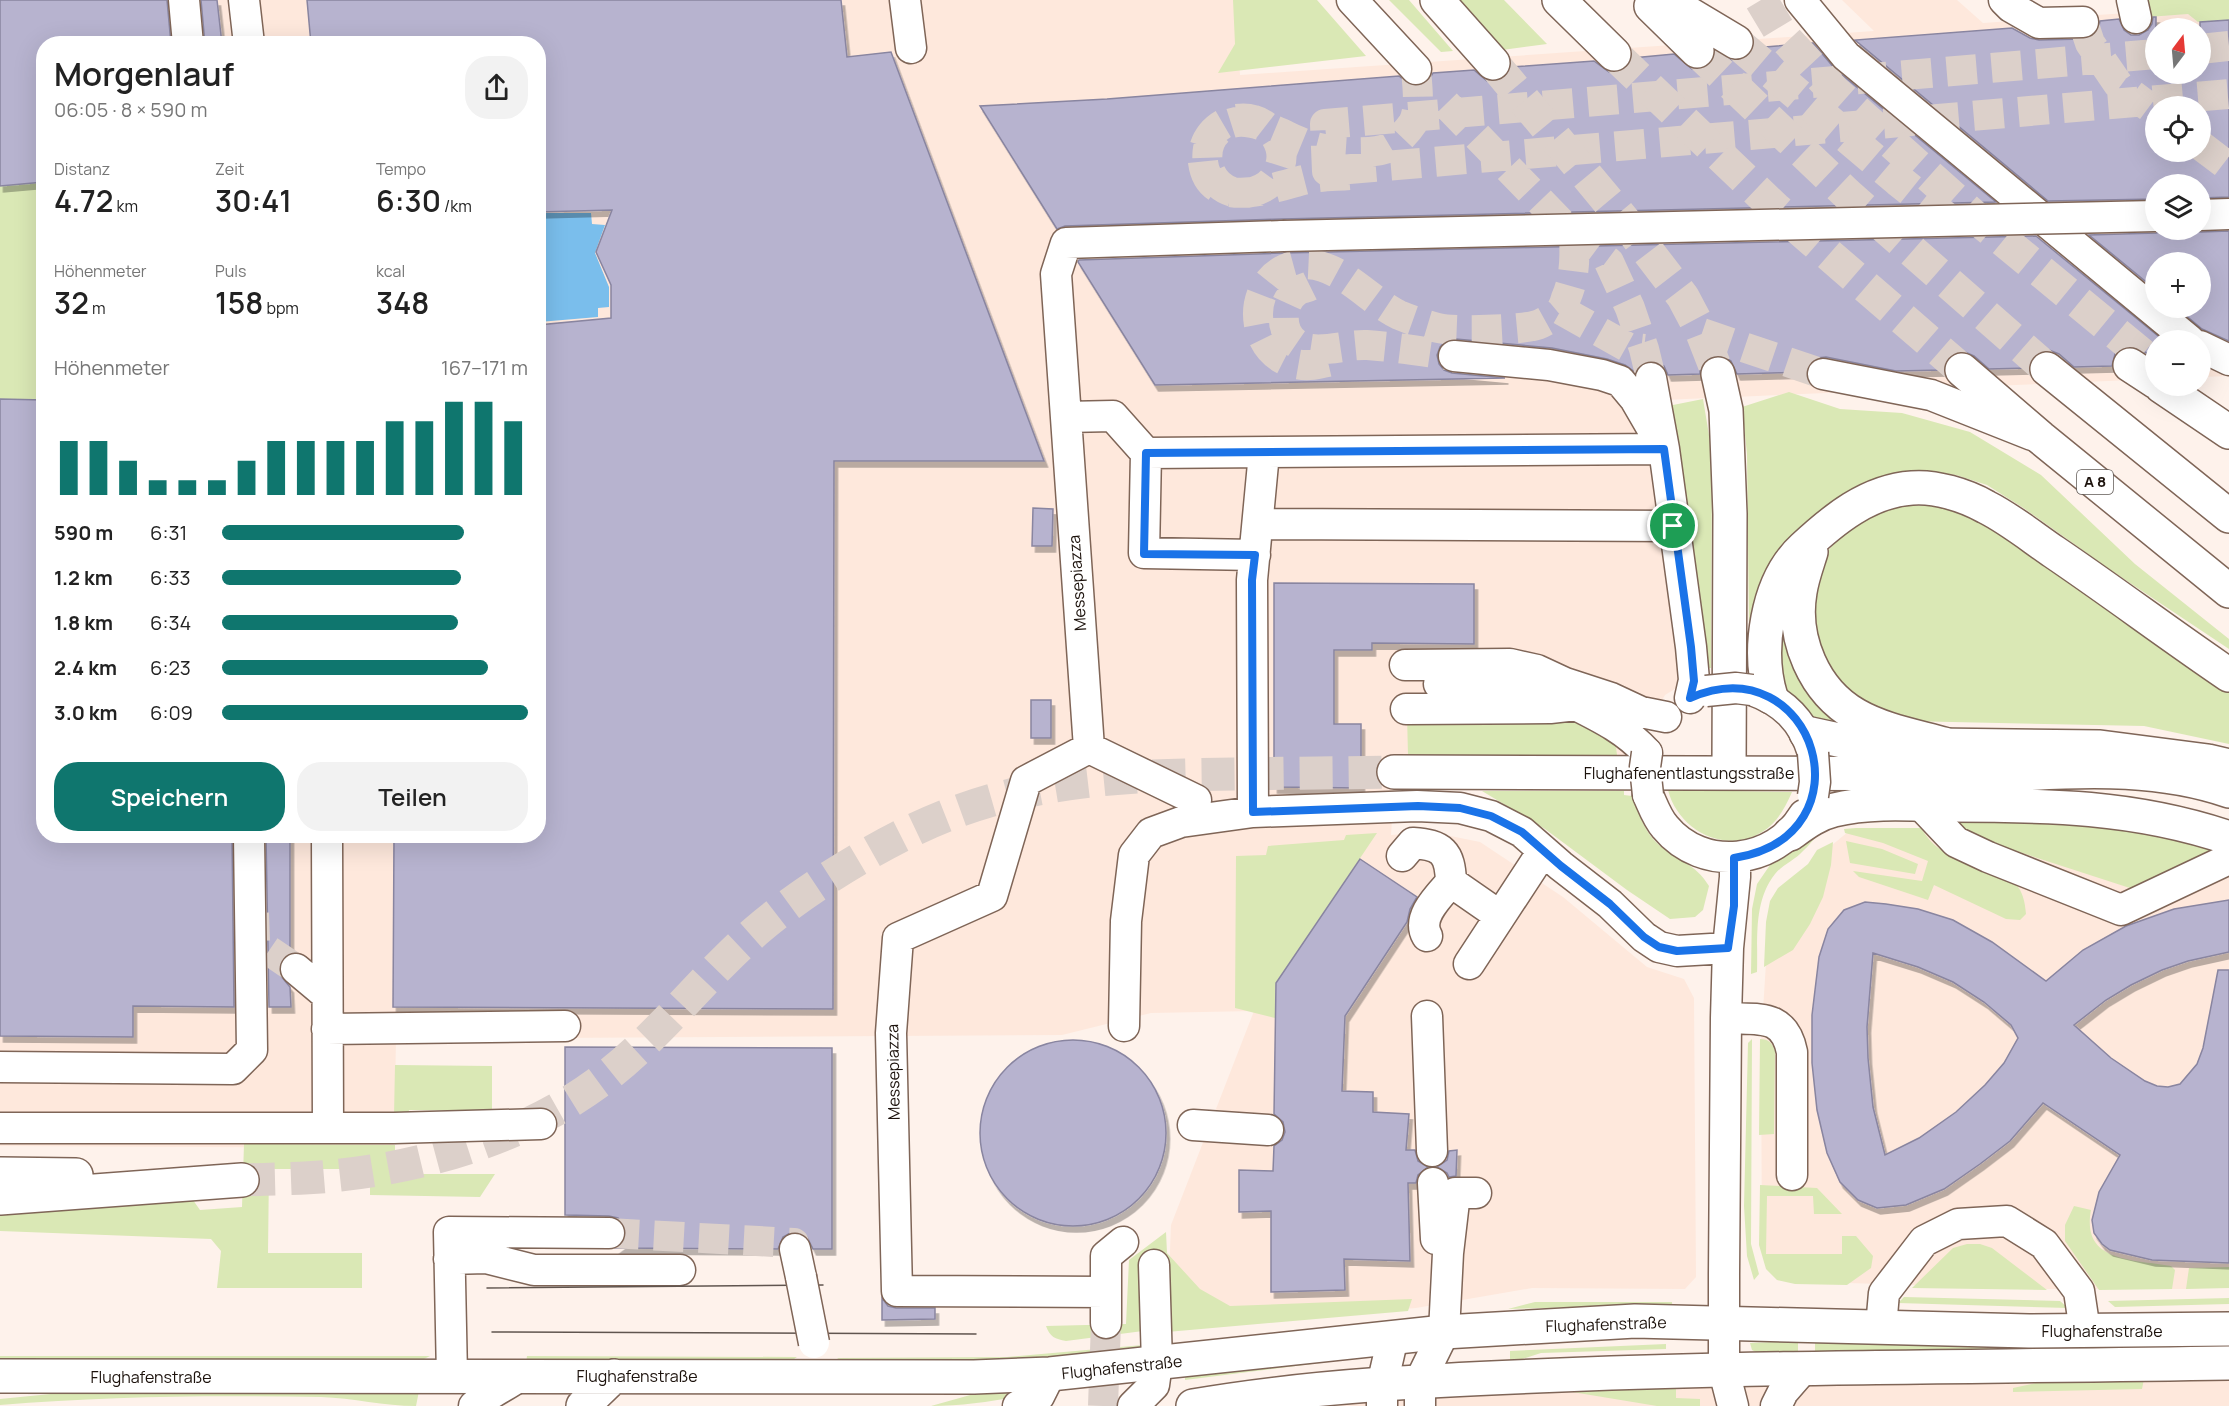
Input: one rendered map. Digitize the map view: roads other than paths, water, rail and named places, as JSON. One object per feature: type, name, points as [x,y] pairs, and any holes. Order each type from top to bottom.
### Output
[{"type":"main road","points":[[1437,0],[1493,63]]},
{"type":"main road","points":[[1559,0],[1614,54]]},
{"type":"main road","points":[[1644,0],[1697,51]]},
{"type":"main road","points":[[1666,0],[1736,42]]},
{"type":"main road","points":[[2047,369],[2229,516]]},
{"type":"main road","name":"A 8","points":[[1962,370],[2041,438],[2229,591]]},
{"type":"main road","points":[[1718,374],[1726,410],[1730,514],[1729,772]]},
{"type":"main road","points":[[2176,396],[2229,432]]},
{"type":"main road","points":[[1761,694],[1766,681],[1765,637],[1780,583],[1791,559],[1837,517],[1867,500],[1911,488],[1957,495],[1986,506],[2229,675]]},
{"type":"main road","points":[[1816,536],[1800,591],[1798,613],[1800,636],[1807,659],[1822,684],[1835,700],[1855,715],[1877,725],[1944,744]]},
{"type":"main road","points":[[1810,743],[2100,747],[2208,761],[2229,766]]},
{"type":"main road","name":"Flughafenentlastungsstraße","points":[[1394,772],[2021,774],[2093,770],[2173,777],[2229,791]]},
{"type":"main road","name":"Flughafenentlastungsstraße","points":[[2021,774],[2166,795],[2229,814]]},
{"type":"main road","points":[[1790,834],[1814,817],[1833,810],[1855,806],[1920,804],[2095,809],[2148,817],[2202,829],[2229,838]]},
{"type":"main road","points":[[0,1174],[242,1180],[0,1198]]},
{"type":"main road","name":"Flughafenstraße","points":[[0,1377],[974,1377],[1050,1374],[1444,1332],[1635,1321],[2085,1331],[2229,1329]]},
{"type":"main road","name":"Flughafenstraße","points":[[1193,1406],[1420,1394],[1724,1371],[2229,1363]]},
{"type":"main road","points":[[583,1406],[614,1376]]},
{"type":"street","points":[[184,0],[187,36]]},
{"type":"street","points":[[244,0],[248,36]]},
{"type":"street","points":[[905,0],[911,48]]},
{"type":"street","points":[[1352,0],[1416,69]]},
{"type":"street","points":[[1800,0],[1846,56],[2177,330]]},
{"type":"street","points":[[2004,0],[2011,7],[2039,23],[2084,7]]},
{"type":"street","points":[[2211,215],[2229,214]]},
{"type":"street","name":"Messepiazza","points":[[1106,1292],[897,1291],[891,1034],[898,938],[992,896],[1026,782],[1089,748],[1056,274],[1066,243],[2145,216]]},
{"type":"street","points":[[2211,351],[2229,360]]},
{"type":"street","points":[[1454,356],[1549,365],[1602,375],[1620,381],[1635,399],[1664,449]]},
{"type":"street","points":[[1823,374],[1931,395],[2041,438]]},
{"type":"street","points":[[1651,378],[1664,449],[1694,681],[1698,694]]},
{"type":"street","points":[[1066,417],[1113,416],[1146,453],[1144,554],[1255,555]]},
{"type":"street","points":[[1146,453],[1664,449]]},
{"type":"street","points":[[1253,812],[1252,580],[1264,453]]},
{"type":"street","points":[[1258,524],[1673,526]]},
{"type":"street","points":[[1561,693],[1550,708],[1406,685],[1510,664],[1537,670],[1561,693],[1635,740],[1647,753]]},
{"type":"street","points":[[1736,688],[1761,694],[1794,716],[1810,743],[1815,767],[1813,796],[1800,823],[1774,846],[1755,855],[1734,858],[1697,851],[1680,841],[1666,828],[1655,812],[1648,795],[1645,767],[1651,740],[1666,717],[1698,694],[1736,688]]},
{"type":"street","points":[[1561,693],[1611,698],[1641,712],[1666,717]]},
{"type":"street","points":[[1089,748],[1196,800]]},
{"type":"street","points":[[1920,804],[1956,842],[2121,910],[2229,858]]},
{"type":"street","points":[[1124,1026],[1126,921],[1134,855],[1151,832],[1181,822],[1253,812],[1418,806],[1460,808],[1491,816],[1522,832],[1610,904],[1644,937],[1659,947],[1677,951],[1728,948]]},
{"type":"street","points":[[0,1067],[233,1070],[252,1050],[249,843]]},
{"type":"street","points":[[327,843],[328,1127]]},
{"type":"street","points":[[1402,856],[1413,843],[1432,845],[1446,855],[1451,866],[1451,882],[1433,904],[1423,925],[1427,936]]},
{"type":"street","points":[[1469,964],[1543,851]]},
{"type":"street","points":[[1733,1406],[1724,1371],[1724,1323],[1726,1018],[1728,948],[1734,906],[1734,858]]},
{"type":"street","points":[[1451,882],[1500,916]]},
{"type":"street","points":[[296,969],[327,995]]},
{"type":"street","points":[[1427,1016],[1432,1150]]},
{"type":"street","points":[[1726,1018],[1772,1022],[1782,1028],[1789,1037],[1792,1052],[1792,1175]]},
{"type":"street","points":[[327,1029],[565,1026]]},
{"type":"street","points":[[0,1128],[394,1128],[541,1124]]},
{"type":"street","points":[[1193,1125],[1268,1130]]},
{"type":"street","points":[[1432,1183],[1435,1237],[1448,1253]]},
{"type":"street","points":[[1420,1394],[1444,1332],[1448,1253],[1455,1193],[1476,1193]]},
{"type":"street","points":[[1881,1327],[1884,1293],[1924,1241],[1958,1224],[2007,1221],[2044,1244],[2079,1292],[2085,1331]]},
{"type":"street","points":[[452,1376],[449,1232],[609,1233]]},
{"type":"street","points":[[508,1263],[504,1252],[505,1244],[517,1232]]},
{"type":"street","points":[[449,1251],[534,1270],[679,1264],[565,1257],[538,1248],[517,1232]]},
{"type":"street","points":[[1106,1323],[1106,1256],[1123,1242]]},
{"type":"street","points":[[798,1263],[819,1377]]},
{"type":"street","points":[[1133,1406],[1154,1386],[1157,1363],[1154,1265]]},
{"type":"street","points":[[1394,1337],[1420,1394]]},
{"type":"street","points":[[1382,1395],[1394,1337]]},
{"type":"street","points":[[1776,1406],[1783,1392],[1803,1369]]},
{"type":"street","points":[[1018,1406],[1039,1396],[1050,1374]]},
{"type":"street","points":[[474,1406],[482,1398],[519,1377]]},
{"type":"water","points":[[546,213],[591,213],[592,224],[605,225],[595,253],[609,287],[609,307],[598,308],[598,317],[546,321]]},
{"type":"tunnel","points":[[1761,0],[1782,35],[1834,91],[1975,217],[2145,357]]},
{"type":"tunnel","points":[[2083,22],[2090,43],[2118,84],[2145,104]]},
{"type":"tunnel","points":[[1736,42],[1948,220]]},
{"type":"tunnel","points":[[2211,48],[2229,46]]},
{"type":"tunnel","points":[[1697,51],[1847,194],[2047,369]]},
{"type":"tunnel","points":[[1614,54],[1775,208],[1962,370]]},
{"type":"tunnel","points":[[2145,55],[1325,124],[1327,171],[2229,94]]},
{"type":"tunnel","points":[[1493,63],[1627,224],[1683,297],[1702,333],[1718,374]]},
{"type":"tunnel","points":[[1349,175],[1312,178],[1266,190],[1248,192],[1232,192],[1219,188],[1208,178],[1203,162],[1203,152],[1211,135],[1218,128],[1235,119],[1254,120],[1261,123],[1266,127],[1272,132],[1281,152],[1279,169],[1268,185],[1258,190],[1253,192],[1248,193],[1238,193],[1226,189],[1217,182],[1208,162],[1211,140],[1218,130],[1229,124],[1239,122],[1261,125],[1272,130],[1305,144],[1332,150],[1365,152],[1384,149],[1400,139],[1413,123],[1418,96],[1416,69]]},
{"type":"tunnel","points":[[1446,104],[1574,236],[1609,262],[1630,308],[1651,378]]},
{"type":"tunnel","points":[[2211,153],[2229,167]]},
{"type":"tunnel","points":[[1328,362],[1310,365],[1292,363],[1278,356],[1261,334],[1258,320],[1263,291],[1271,279],[1283,270],[1299,265],[1315,265],[1330,270],[1399,315],[1438,328],[1471,330],[1525,327],[1544,322],[1562,309],[1573,275],[1574,236]]},
{"type":"tunnel","points":[[1310,286],[1297,291],[1291,297],[1284,313],[1284,321],[1290,337],[1303,347],[1318,350],[1367,345],[1454,356]]},
{"type":"tunnel","points":[[1561,310],[1627,347],[1644,349]]},
{"type":"tunnel","points":[[1702,333],[1823,374]]},
{"type":"tunnel","points":[[242,1180],[332,1176],[402,1165],[472,1147],[538,1119],[570,1102],[620,1065],[641,1047],[736,949],[790,904],[867,855],[905,834],[946,816],[1028,791],[1111,779],[1153,776],[1394,772]]},
{"type":"tunnel","points":[[254,913],[255,941],[296,969]]},
{"type":"tunnel","points":[[609,1233],[794,1243],[795,1249]]},
{"type":"tunnel","points":[[1103,1406],[1106,1323]]},
{"type":"tram line","points":[[487,1288],[823,1285]]},
{"type":"tram line","points":[[492,1332],[976,1334]]}]
